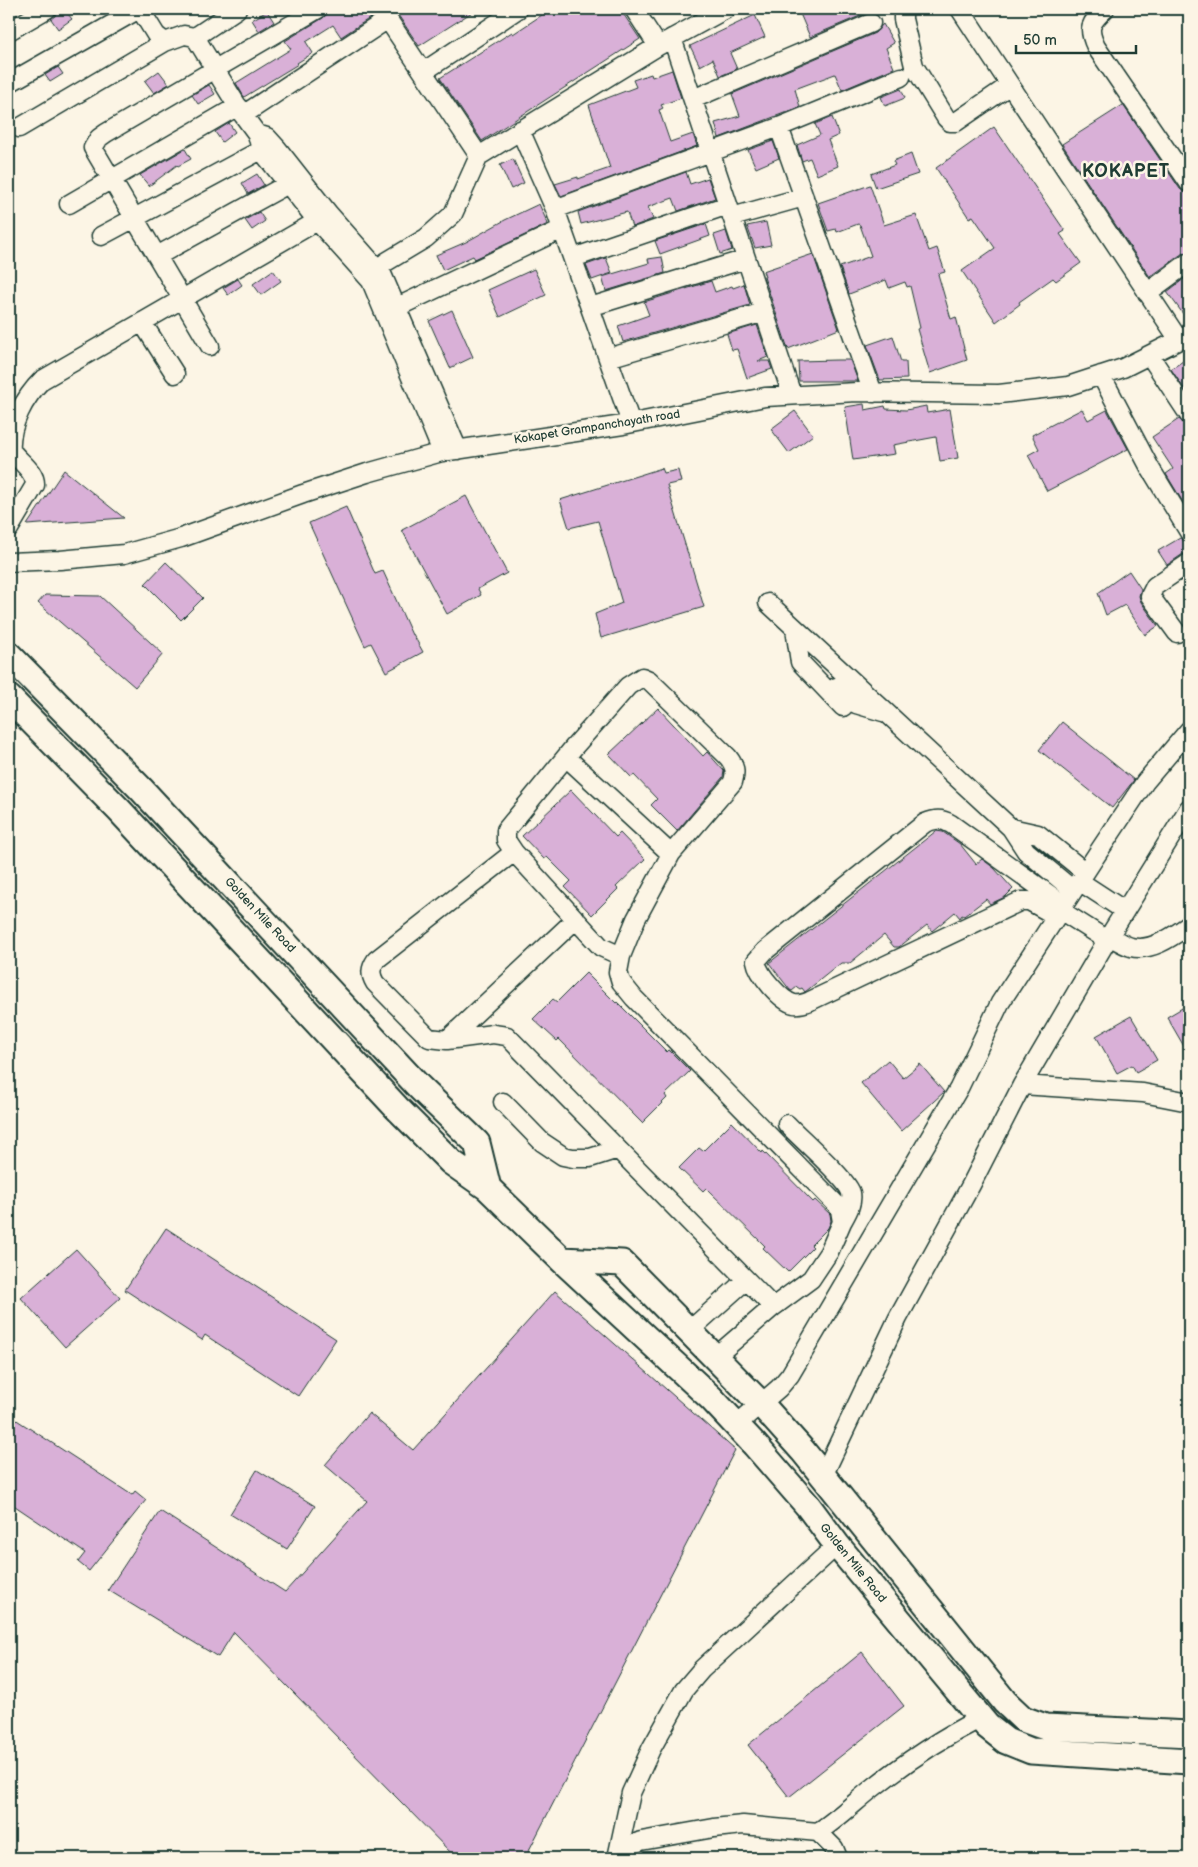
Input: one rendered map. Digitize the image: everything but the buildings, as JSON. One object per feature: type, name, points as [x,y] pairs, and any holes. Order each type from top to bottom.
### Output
[{"type":"street","points":[[9,31],[47,9]]},
{"type":"street","points":[[9,83],[140,9],[156,35],[165,42]]},
{"type":"street","points":[[19,128],[165,42],[184,35],[195,37],[237,9]]},
{"type":"street","points":[[210,346],[93,148],[99,138],[318,9]]},
{"type":"street","points":[[423,72],[518,9]]},
{"type":"street","points":[[634,9],[665,42],[693,99],[792,395]]},
{"type":"street","points":[[386,262],[426,238],[453,214],[479,156],[665,42],[726,9]]},
{"type":"street","points":[[903,9],[902,19],[914,66],[950,122],[956,122],[963,118],[1010,85]]},
{"type":"street","points":[[960,9],[1150,290],[1186,337]]},
{"type":"street","points":[[1105,9],[1090,26],[1090,35],[1096,47],[1189,182]]},
{"type":"street","points":[[69,204],[240,111],[385,14],[479,156]]},
{"type":"street","points":[[693,99],[871,22]]},
{"type":"street","points":[[195,37],[259,142],[288,184],[382,274],[391,310],[450,451]]},
{"type":"street","points":[[555,209],[779,127],[901,77]]},
{"type":"street","points":[[779,127],[873,392]]},
{"type":"street","points":[[520,130],[555,209],[631,423]]},
{"type":"street","points":[[101,236],[267,137],[277,148],[324,218]]},
{"type":"street","points":[[157,256],[288,184]]},
{"type":"street","points":[[573,258],[730,211],[804,197]]},
{"type":"street","points":[[9,529],[35,485],[34,476],[14,456],[11,450],[12,433],[25,402],[42,380],[324,218]]},
{"type":"street","points":[[391,310],[562,228]]},
{"type":"street","points":[[590,307],[746,259]]},
{"type":"street","points":[[1150,290],[1189,262]]},
{"type":"street","points":[[608,358],[764,312]]},
{"type":"street","points":[[142,322],[175,374]]},
{"type":"street","name":"Kokapet Grampanchayath road","points":[[9,562],[60,560],[124,554],[181,538],[303,494],[384,468],[450,451],[631,423],[765,397],[873,392],[999,394],[1068,386],[1123,368],[1186,337]]},
{"type":"street","points":[[1150,356],[1189,415]]},
{"type":"street","points":[[1101,376],[1150,468],[1189,532]]},
{"type":"street","points":[[1177,633],[1150,596],[1155,586],[1189,563]]},
{"type":"street","points":[[768,603],[1011,828],[1038,834],[1070,895],[1106,941],[1131,947],[1145,947],[1187,931]]},
{"type":"street","points":[[795,629],[800,662],[843,708]]},
{"type":"street","name":"Golden Mile Road","points":[[9,655],[141,789],[419,1087],[477,1143],[488,1188]]},
{"type":"street","points":[[809,660],[852,701],[886,712]]},
{"type":"street","points":[[621,956],[602,947],[514,852],[506,840],[506,830],[628,686],[642,677],[649,680],[728,757],[734,765],[736,774],[733,782],[671,854],[636,919],[621,956],[618,972],[621,982],[634,998],[836,1204],[840,1210],[842,1222]]},
{"type":"street","name":"Golden Mile Road","points":[[9,698],[132,824],[397,1108],[451,1162],[488,1188],[562,1260],[711,1398],[808,1506],[987,1726],[1006,1741],[1031,1751],[1189,1761]]},
{"type":"street","points":[[736,1425],[779,1388],[790,1375],[959,1088],[1000,1003],[1146,782],[1189,730]]},
{"type":"street","points":[[566,757],[671,854]]},
{"type":"street","points":[[824,1476],[898,1318],[1022,1085],[1106,941],[1189,808]]},
{"type":"street","points":[[1034,884],[1025,900],[800,1004],[793,1004],[786,1000],[760,974],[757,966],[756,962],[759,956],[918,828],[934,819],[943,820],[951,824],[1034,884],[1125,911]]},
{"type":"street","points":[[514,852],[381,956],[372,967],[371,976],[375,983],[429,1038],[447,1040],[493,1034],[507,1036],[773,1307]]},
{"type":"street","points":[[1025,900],[1032,903],[1070,895]]},
{"type":"street","points":[[447,1040],[576,919]]},
{"type":"street","points":[[1022,1085],[1143,1093],[1189,1102]]},
{"type":"street","points":[[503,1102],[542,1142],[563,1156],[590,1158],[618,1149]]},
{"type":"street","points":[[715,1358],[773,1307],[811,1279],[830,1252],[851,1204],[851,1191],[837,1173],[787,1124]]},
{"type":"street","points":[[562,1260],[622,1263],[761,1404],[824,1476],[1004,1702],[1023,1718],[1045,1726],[1189,1734]]},
{"type":"street","points":[[689,1331],[746,1280]]},
{"type":"street","points":[[618,1854],[631,1793],[651,1749],[684,1690],[702,1669],[838,1545]]},
{"type":"street","points":[[618,1854],[641,1840],[714,1828],[743,1825],[818,1832],[839,1818],[868,1792],[916,1756],[950,1733],[981,1718]]},
{"type":"street","points":[[818,1832],[834,1848],[838,1858]]},
{"type":"district","name":"KOKAPET","points":[[1126,171]]}]
